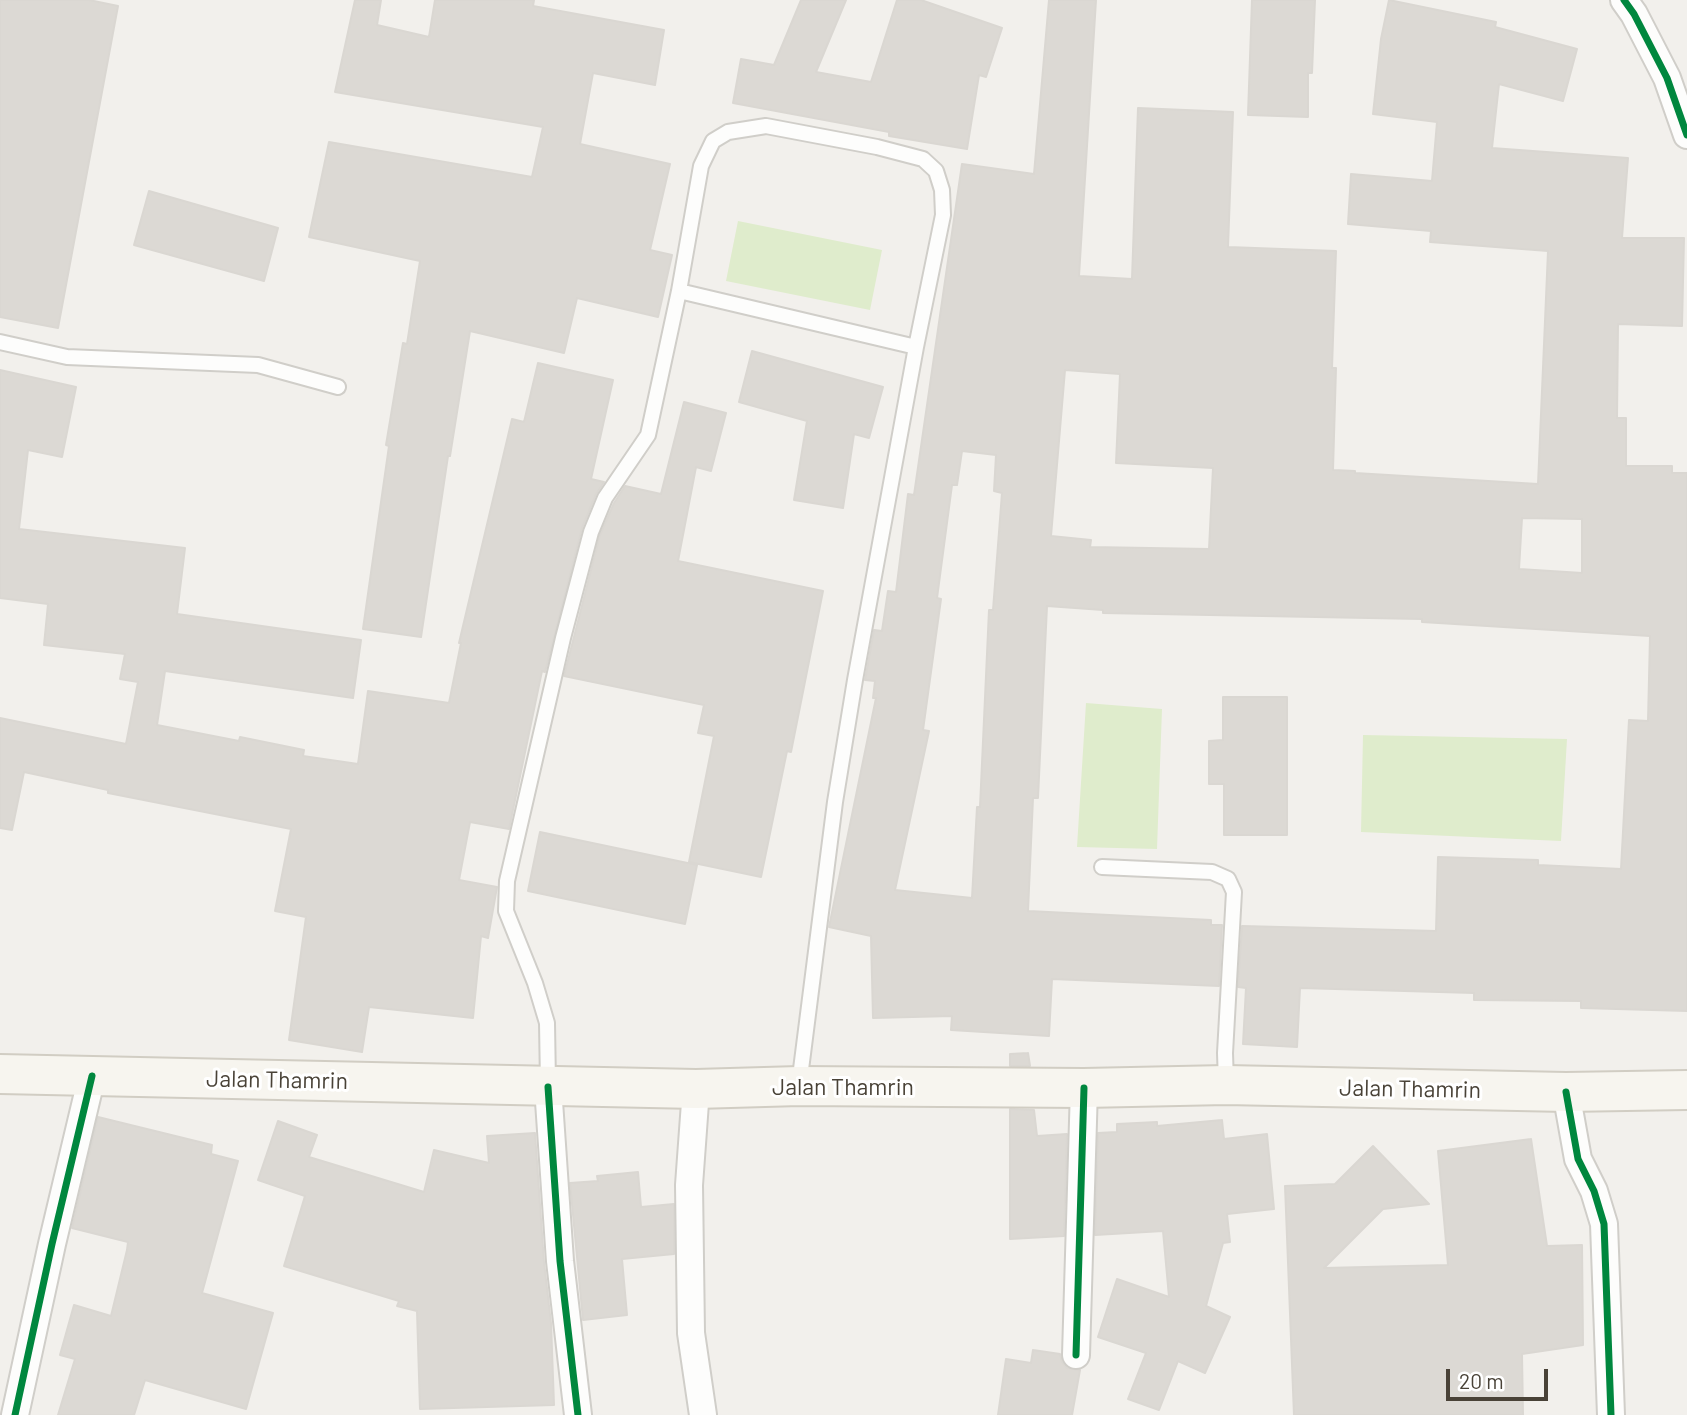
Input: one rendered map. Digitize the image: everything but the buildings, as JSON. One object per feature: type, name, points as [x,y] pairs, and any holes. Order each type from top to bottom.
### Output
[{"type":"main road","name":"Jalan Thamrin","points":[[0,1074],[696,1089],[799,1086],[1084,1088],[1226,1085],[1566,1092],[1687,1090]]},
{"type":"street","points":[[1624,0],[1667,78],[1687,135]]},
{"type":"street","points":[[15,1415],[92,1076]]},
{"type":"street","points":[[548,1087],[560,1261],[578,1415]]},
{"type":"street","points":[[1076,1355],[1084,1088]]},
{"type":"street","points":[[696,1089],[689,1185],[691,1333],[703,1415]]},
{"type":"street","points":[[1566,1092],[1578,1159],[1594,1191],[1604,1224],[1611,1415]]},
{"type":"lane","points":[[548,1087],[547,1023],[535,983],[506,911],[507,881],[563,638],[592,532],[605,498],[648,435],[679,291],[701,166],[713,141],[728,132],[766,126],[877,147],[923,159],[936,171],[942,190],[943,215],[916,347],[837,789],[799,1086]]},
{"type":"lane","points":[[679,291],[916,347]]},
{"type":"lane","points":[[0,342],[67,357],[258,365],[338,387]]},
{"type":"lane","points":[[1102,867],[1212,872],[1228,878],[1234,892],[1225,1053],[1226,1085]]},
{"type":"green space","points":[[738,221],[882,250],[870,310],[726,281]]},
{"type":"green space","points":[[1086,703],[1162,709],[1157,849],[1077,847]]},
{"type":"green space","points":[[1363,735],[1567,739],[1561,841],[1361,832]]},
{"type":"cycle path","points":[[1624,0],[1667,78],[1687,135]]},
{"type":"cycle path","points":[[15,1415],[92,1076]]},
{"type":"cycle path","points":[[548,1087],[560,1261],[578,1415]]},
{"type":"cycle path","points":[[1076,1355],[1084,1088]]},
{"type":"cycle path","points":[[1566,1092],[1578,1159],[1594,1191],[1604,1224],[1611,1415]]}]
